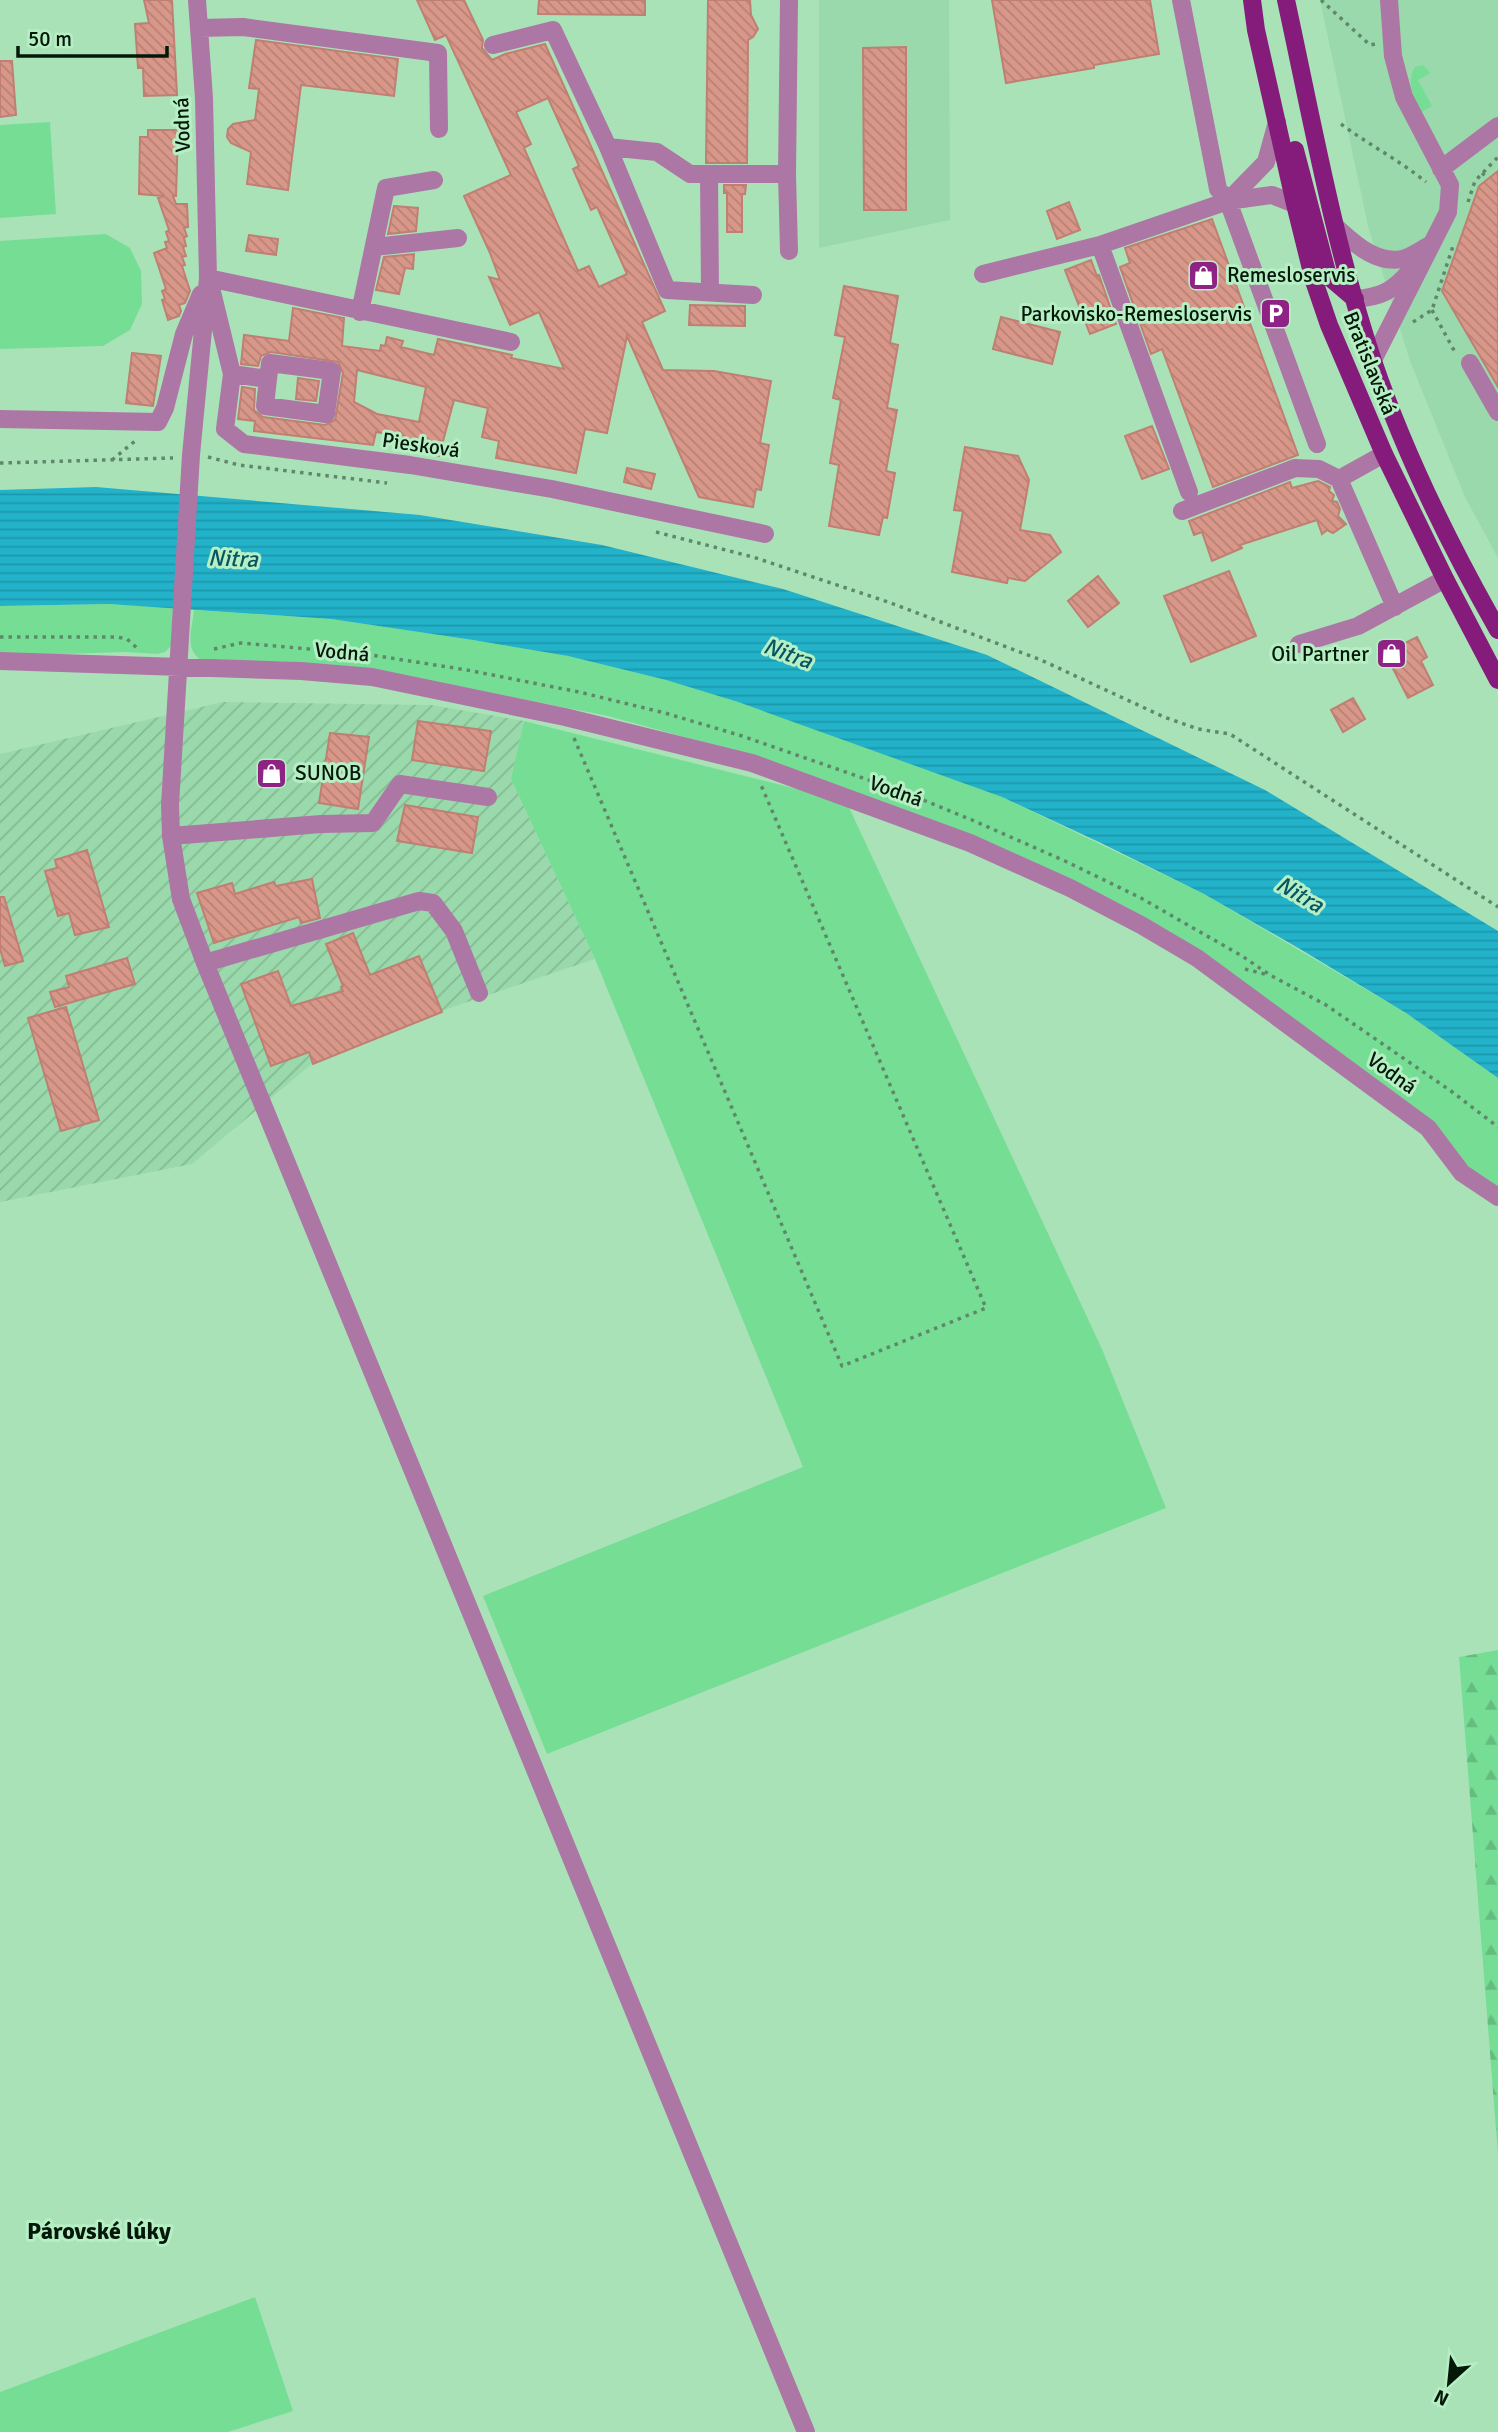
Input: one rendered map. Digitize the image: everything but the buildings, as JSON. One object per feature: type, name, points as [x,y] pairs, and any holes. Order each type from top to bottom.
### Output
[{"type":"main road","name":"Bratislavská","points":[[1252,0],[1256,30],[1295,204],[1314,281],[1329,325],[1384,454],[1498,680]]},
{"type":"main road","name":"Bratislavská","points":[[1286,0],[1336,226],[1373,360],[1404,444],[1437,516],[1498,629]]},
{"type":"main road","points":[[1277,122],[1290,134],[1328,276],[1355,299]]},
{"type":"street","name":"Vodná","points":[[197,0],[204,98],[208,278],[190,463],[170,805],[171,836],[181,899],[806,2432]]},
{"type":"street","points":[[789,0],[789,251]]},
{"type":"street","points":[[1181,0],[1218,189],[1228,201],[1317,444]]},
{"type":"street","points":[[1373,360],[1448,212],[1450,185],[1404,97],[1393,56],[1389,0]]},
{"type":"street","points":[[200,28],[243,27],[438,53],[439,129]]},
{"type":"street","points":[[493,45],[553,30],[608,147],[667,290],[753,295]]},
{"type":"street","points":[[1228,201],[1266,162],[1277,122]]},
{"type":"street","points":[[1441,169],[1498,125]]},
{"type":"street","points":[[608,147],[657,152],[690,174],[787,174]]},
{"type":"street","points":[[709,174],[710,292]]},
{"type":"street","points":[[360,312],[386,188],[433,180]]},
{"type":"street","points":[[983,274],[1100,245],[1228,201],[1272,194],[1295,204]]},
{"type":"street","points":[[1336,226],[1357,246],[1375,257],[1402,259],[1432,244]]},
{"type":"street","points":[[373,247],[458,238]]},
{"type":"street","points":[[1355,299],[1371,298],[1396,288],[1432,244]]},
{"type":"street","points":[[1100,245],[1189,492]]},
{"type":"street","points":[[0,419],[158,422],[184,334],[208,278],[511,342]]},
{"type":"street","name":"Piesková","points":[[208,278],[232,374],[225,429],[244,444],[410,465],[539,486],[765,534]]},
{"type":"street","points":[[1470,363],[1498,412]]},
{"type":"street","points":[[232,374],[268,379]]},
{"type":"street","points":[[1339,479],[1384,454]]},
{"type":"street","points":[[1182,511],[1296,468],[1319,469],[1339,479],[1395,607]]},
{"type":"street","points":[[1299,644],[1358,626],[1445,579]]},
{"type":"street","points":[[0,661],[178,667]]},
{"type":"street","name":"Vodná","points":[[178,667],[301,671],[372,677],[565,717],[752,763],[970,843],[1069,888],[1197,958],[1428,1128],[1462,1173],[1498,1197]]},
{"type":"street","points":[[171,836],[321,824],[373,823],[400,785],[488,797]]},
{"type":"street","points":[[205,963],[419,901],[433,902],[454,931],[479,993]]},
{"type":"path","points":[[1321,0],[1370,45]]},
{"type":"path","points":[[1341,124],[1367,144],[1409,168],[1435,189]]},
{"type":"path","points":[[1482,173],[1488,178]]},
{"type":"path","points":[[1432,310],[1460,362],[1470,363]]},
{"type":"path","points":[[0,463],[179,458],[190,463],[239,465],[389,483]]},
{"type":"path","points":[[654,531],[753,557],[888,602],[1041,660],[1164,717],[1198,729],[1230,734],[1498,907]]},
{"type":"path","points":[[0,637],[127,639],[133,642],[146,666]]},
{"type":"path","points":[[565,717],[842,1366],[986,1308],[752,763]]},
{"type":"path","points":[[1270,975],[1326,1005],[1377,1039],[1498,1127]]},
{"type":"shaded area","points":[[819,0],[949,0],[950,220],[819,248]]},
{"type":"shaded area","points":[[1320,0],[1498,0],[1498,558],[1465,497],[1410,361],[1368,226]]},
{"type":"shaded area","points":[[223,702],[431,705],[524,721],[511,779],[595,959],[331,1048],[192,1164],[0,1202],[0,754]]},
{"type":"green space","points":[[1423,65],[1430,73],[1418,80],[1432,106],[1420,113],[1411,79],[1415,67]]},
{"type":"green space","points":[[50,122],[56,214],[0,218],[0,125]]},
{"type":"green space","points":[[106,234],[130,248],[141,271],[142,304],[130,330],[103,346],[0,349],[0,241]]},
{"type":"green space","points":[[109,604],[173,607],[171,646],[165,652],[157,654],[125,652],[0,656],[0,606]]},
{"type":"green space","points":[[194,610],[331,619],[568,656],[666,680],[738,702],[1002,797],[1204,894],[1406,1013],[1498,1078],[1498,1189],[1483,1181],[1189,946],[757,757],[608,716],[405,676],[344,666],[280,661],[207,663],[199,659],[191,647]]},
{"type":"green space","points":[[524,721],[846,801],[1102,1349],[1166,1508],[547,1754],[483,1596],[803,1467],[595,959],[511,779]]},
{"type":"green space","points":[[1498,1650],[1498,2155],[1459,1657]]},
{"type":"green space","points":[[255,2297],[293,2411],[228,2432],[0,2432],[0,2392]]},
{"type":"water","name":"Nitra","points":[[96,487],[420,515],[602,545],[783,589],[987,655],[1265,790],[1498,931],[1498,1078],[1406,1013],[1300,949],[1204,894],[1101,843],[1002,797],[738,702],[666,680],[568,656],[331,619],[109,604],[0,606],[0,490]]},
{"type":"place","name":"Remesloservis","points":[[1204,275]]},
{"type":"place","name":"Parkovisko-Remesloservis","points":[[1275,314]]},
{"type":"place","name":"Oil Partner","points":[[1392,654]]},
{"type":"place","name":"SUNOB","points":[[272,773]]},
{"type":"district","name":"Párovské lúky","points":[[99,2231]]}]
